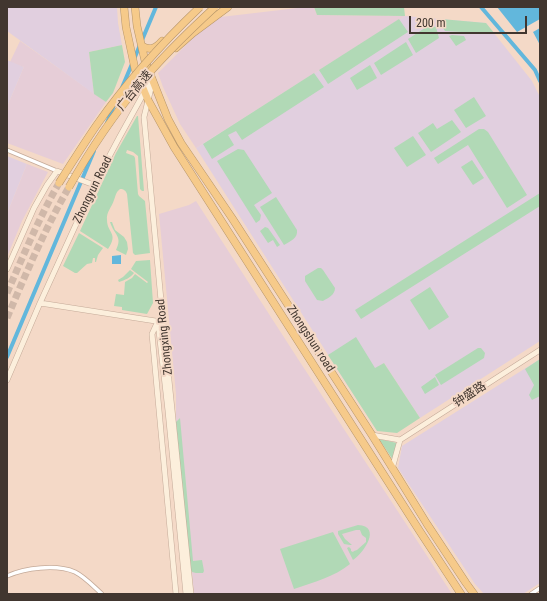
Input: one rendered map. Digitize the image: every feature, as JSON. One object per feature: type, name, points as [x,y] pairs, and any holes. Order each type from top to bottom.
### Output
[{"type":"highway","name":"Zhongshun road","points":[[124,7],[126,27],[136,69],[148,100],[174,147],[461,594]]},
{"type":"highway","name":"Zhongshun road","points":[[135,7],[137,26],[145,61],[168,119],[181,143],[232,218],[392,469],[474,594]]},
{"type":"highway","points":[[142,46],[149,48],[156,47],[196,7]]},
{"type":"highway","name":"广台高速","points":[[59,183],[96,125],[133,78],[178,27],[200,7]]},
{"type":"highway","name":"广台高速","points":[[69,187],[100,136],[138,86],[164,56],[215,7]]},
{"type":"highway","points":[[141,83],[148,84],[153,80],[156,69],[174,50],[193,33],[228,7]]},
{"type":"highway","points":[[222,223],[232,218]]},
{"type":"main road","name":"Zhongyun Road","points":[[7,380],[92,184],[145,91],[153,80]]},
{"type":"main road","name":"Zhongxing Road","points":[[153,80],[144,117],[168,411],[186,594]]},
{"type":"main road","points":[[7,269],[34,208],[57,171],[92,184]]},
{"type":"main road","points":[[40,303],[161,322],[152,334],[176,594]]},
{"type":"main road","name":"Zhongxing Road","points":[[161,322],[191,594]]},
{"type":"main road","name":"钟盛路","points":[[400,440],[540,350]]},
{"type":"main road","points":[[372,436],[400,440],[392,469]]},
{"type":"street","points":[[7,150],[57,171]]},
{"type":"street","points":[[7,576],[28,570],[50,568],[68,570],[83,577],[102,594]]},
{"type":"street","points":[[530,594],[540,588]]},
{"type":"shaded area","points":[[7,7],[117,7],[122,45],[89,52],[94,94],[7,31]]},
{"type":"shaded area","points":[[314,7],[317,15],[405,16],[196,148],[180,124],[158,73],[197,34],[221,17]]},
{"type":"shaded area","points":[[405,16],[486,23],[532,81],[540,97],[540,341],[420,418],[384,363],[348,386],[196,148]]},
{"type":"shaded area","points":[[20,41],[106,102],[63,164],[7,143],[7,107],[24,67],[10,62]]},
{"type":"shaded area","points":[[7,60],[24,67],[7,107]]},
{"type":"shaded area","points":[[7,156],[27,164],[7,214]]},
{"type":"shaded area","points":[[27,164],[48,172],[22,221],[7,257],[7,214]]},
{"type":"shaded area","points":[[196,201],[452,594],[194,594],[192,572],[190,568],[176,422],[176,394],[159,214],[189,205]]},
{"type":"shaded area","points":[[540,359],[540,583],[523,594],[484,594],[475,584],[398,468],[402,446]]},
{"type":"green space","points":[[314,7],[404,7],[405,16],[317,15]]},
{"type":"green space","points":[[399,19],[408,32],[328,84],[319,70]]},
{"type":"green space","points":[[441,19],[486,23],[495,34],[445,31],[441,25]]},
{"type":"green space","points":[[428,26],[436,27],[439,38],[416,53],[408,39]]},
{"type":"green space","points":[[449,36],[464,36],[466,40],[456,46]]},
{"type":"green space","points":[[406,42],[413,55],[381,75],[374,63]]},
{"type":"green space","points":[[122,45],[125,62],[113,93],[106,102],[94,94],[89,52]]},
{"type":"green space","points":[[370,65],[377,78],[357,90],[350,78]]},
{"type":"green space","points":[[314,73],[324,87],[242,140],[236,131],[228,135],[234,145],[212,159],[203,144]]},
{"type":"green space","points":[[474,97],[486,116],[466,128],[454,110]]},
{"type":"green space","points":[[137,116],[144,191],[140,189],[138,156],[127,150],[126,153],[134,156],[135,158],[138,194],[145,201],[150,253],[135,255],[133,253],[127,194],[124,190],[120,189],[118,191],[107,214],[107,224],[113,236],[108,249],[80,231],[116,153]]},
{"type":"green space","points":[[452,120],[461,132],[431,152],[418,133],[433,123],[437,129]]},
{"type":"green space","points":[[479,129],[484,129],[488,132],[527,195],[507,208],[468,145],[438,164],[434,158]]},
{"type":"green space","points":[[413,136],[426,155],[407,167],[394,148]]},
{"type":"green space","points":[[238,149],[244,150],[272,193],[254,205],[261,215],[260,220],[256,223],[217,161]]},
{"type":"green space","points":[[472,160],[484,178],[473,185],[461,167]]},
{"type":"green space","points":[[540,193],[540,206],[361,319],[355,310]]},
{"type":"green space","points":[[276,197],[297,230],[295,237],[284,245],[260,207]]},
{"type":"green space","points":[[110,222],[112,222],[115,230],[124,237],[127,242],[128,249],[126,255],[116,250],[119,242]]},
{"type":"green space","points":[[265,227],[268,228],[280,245],[277,247],[273,240],[268,243],[260,231]]},
{"type":"green space","points":[[79,233],[103,248],[98,255],[96,262],[95,258],[93,258],[92,263],[87,264],[75,273],[63,266]]},
{"type":"green space","points":[[150,260],[153,303],[147,314],[122,310],[122,307],[114,306],[116,294],[124,295],[125,282],[132,278],[135,274],[147,283],[148,282],[131,269],[136,261]]},
{"type":"green space","points":[[318,268],[323,270],[335,288],[333,294],[323,301],[317,300],[305,281],[305,276]]},
{"type":"green space","points":[[130,270],[134,273],[127,279],[119,282],[118,280]]},
{"type":"green space","points":[[430,287],[449,317],[429,330],[410,300]]},
{"type":"green space","points":[[356,337],[375,368],[384,363],[420,418],[397,433],[377,431],[328,355]]},
{"type":"green space","points":[[478,348],[481,348],[485,353],[484,358],[441,385],[435,375]]},
{"type":"green space","points":[[540,359],[540,396],[532,400],[529,395],[534,385],[525,369]]},
{"type":"green space","points":[[435,377],[439,385],[425,394],[421,387]]},
{"type":"green space","points":[[180,418],[193,561],[202,560],[203,573],[192,572],[190,568],[176,422]]},
{"type":"green space","points":[[379,439],[397,443],[393,460]]},
{"type":"green space","points":[[358,525],[369,530],[370,535],[369,540],[362,552],[353,560],[347,548],[349,547],[353,552],[357,550],[366,542],[366,538],[362,535],[360,530],[356,530],[342,534],[352,545],[344,544],[338,534],[338,531]]},
{"type":"green space","points":[[333,532],[350,564],[331,576],[294,589],[280,549]]},
{"type":"water","points":[[497,7],[540,7],[540,19],[517,32]]},
{"type":"water","points":[[540,28],[540,45],[533,32]]},
{"type":"water","points":[[121,255],[121,264],[112,264],[112,256]]},
{"type":"waterway","points":[[121,90],[156,7]]},
{"type":"waterway","points":[[481,7],[535,70],[540,81]]},
{"type":"waterway","points":[[107,123],[114,105]]},
{"type":"waterway","points":[[7,357],[94,151]]},
{"type":"tunnel","points":[[7,293],[38,223],[59,183]]},
{"type":"tunnel","points":[[7,318],[44,235],[69,187]]}]
